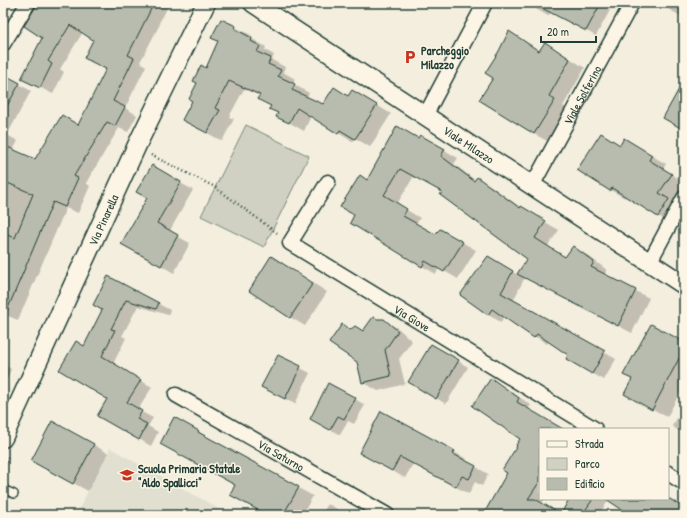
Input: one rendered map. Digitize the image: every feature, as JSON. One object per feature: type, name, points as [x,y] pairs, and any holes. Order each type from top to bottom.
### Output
[{"type":"street","points":[[3,44],[28,3]]},
{"type":"street","name":"Via Pinarella","points":[[3,438],[138,143],[206,3]]},
{"type":"street","name":"Viale Milazzo","points":[[253,3],[684,286]]},
{"type":"street","points":[[425,116],[485,3]]},
{"type":"street","name":"Viale Solferino","points":[[532,186],[632,3]]},
{"type":"street","points":[[290,243],[328,182]]},
{"type":"street","points":[[649,263],[684,198]]},
{"type":"street","name":"Via Giove","points":[[290,243],[593,428]]},
{"type":"street","name":"Via Saturno","points":[[176,395],[387,515]]},
{"type":"street","points":[[669,474],[684,483]]},
{"type":"lane","points":[[3,489],[14,494]]},
{"type":"path","points":[[138,143],[147,153],[215,187],[290,243]]},
{"type":"shaded area","name":"Scuola Primaria Statale \"Aldo Spallicci\"","points":[[110,448],[230,515],[76,515]]},
{"type":"green space","points":[[246,125],[309,156],[264,247],[201,216]]},
{"type":"building","points":[[38,3],[154,3],[128,55],[134,58],[113,101],[125,107],[115,126],[107,122],[74,176],[78,178],[65,207],[53,202],[3,320],[3,233],[15,238],[33,194],[3,181],[3,145],[35,159],[62,115],[78,125],[106,69],[84,58],[93,40],[70,25],[48,61],[52,64],[40,88],[21,79],[42,38],[24,26]]},
{"type":"building","points":[[532,3],[601,3],[586,31]]},
{"type":"building","points":[[221,19],[236,26],[235,29],[252,38],[251,41],[260,46],[257,52],[271,58],[268,64],[281,70],[278,76],[295,84],[292,90],[323,104],[334,87],[348,96],[352,90],[377,105],[355,139],[340,130],[338,134],[297,108],[289,123],[276,117],[278,113],[269,109],[271,106],[257,99],[260,95],[229,81],[215,108],[220,110],[207,133],[182,120],[192,101],[189,99],[197,83],[193,81],[201,65],[206,68],[218,41],[211,38]]},
{"type":"building","points":[[509,31],[539,51],[545,42],[570,59],[549,96],[555,100],[534,134],[479,100],[493,78],[485,73],[499,51]]},
{"type":"building","points":[[3,74],[20,83],[3,113]]},
{"type":"building","points":[[684,80],[684,130],[663,118]]},
{"type":"building","points":[[397,126],[418,138],[420,135],[445,149],[441,156],[474,181],[477,177],[520,208],[521,206],[546,221],[535,238],[565,257],[573,246],[594,262],[591,267],[636,290],[618,326],[517,274],[527,259],[440,195],[442,192],[400,169],[384,195],[407,209],[403,216],[435,234],[440,229],[463,242],[444,272],[425,261],[422,267],[350,223],[354,215],[340,207],[360,175],[367,180]]},
{"type":"building","points":[[601,133],[620,145],[624,138],[652,155],[649,160],[672,174],[659,193],[669,199],[658,217],[612,188],[610,191],[577,170]]},
{"type":"building","points":[[152,165],[181,182],[157,223],[178,235],[161,266],[121,244],[147,198],[136,192]]},
{"type":"building","points":[[271,256],[313,283],[290,318],[249,291]]},
{"type":"building","points":[[488,256],[513,271],[501,293],[605,351],[592,374],[566,359],[568,355],[537,334],[534,338],[492,309],[488,315],[460,295]]},
{"type":"building","points":[[108,276],[159,303],[156,309],[126,300],[111,329],[115,330],[102,356],[141,380],[127,402],[142,411],[137,419],[147,424],[139,440],[97,416],[107,399],[59,370],[76,341],[84,346],[102,310],[93,305]]},
{"type":"building","points":[[373,317],[377,319],[384,319],[398,331],[385,350],[391,376],[362,383],[357,362],[329,343],[342,324],[350,330],[355,326],[363,331]]},
{"type":"building","points":[[651,324],[684,342],[684,349],[652,410],[624,394],[632,379],[623,375]]},
{"type":"building","points":[[431,344],[459,360],[436,399],[408,382]]},
{"type":"building","points":[[278,355],[301,366],[285,399],[261,387]]},
{"type":"building","points":[[491,378],[519,398],[517,402],[561,428],[539,428],[539,482],[528,499],[535,499],[561,514],[568,500],[592,500],[582,515],[483,515],[507,473],[502,470],[520,439],[472,406]]},
{"type":"building","points":[[328,383],[356,398],[344,419],[338,416],[330,430],[310,419]]},
{"type":"building","points":[[381,411],[455,451],[453,454],[476,466],[469,479],[462,476],[456,487],[400,457],[392,471],[359,453]]},
{"type":"building","points":[[174,417],[199,431],[198,432],[299,487],[283,515],[267,515],[230,495],[235,485],[160,444]]},
{"type":"building","points":[[52,421],[94,444],[73,484],[31,461]]},
{"type":"building","points":[[670,499],[684,508],[684,515],[630,515],[608,500]]},
{"type":"place","name":"Parcheggio Milazzo","points":[[410,57]]},
{"type":"place","name":"Scuola Primaria Statale \"Aldo Spallicci\"","points":[[127,475]]}]
